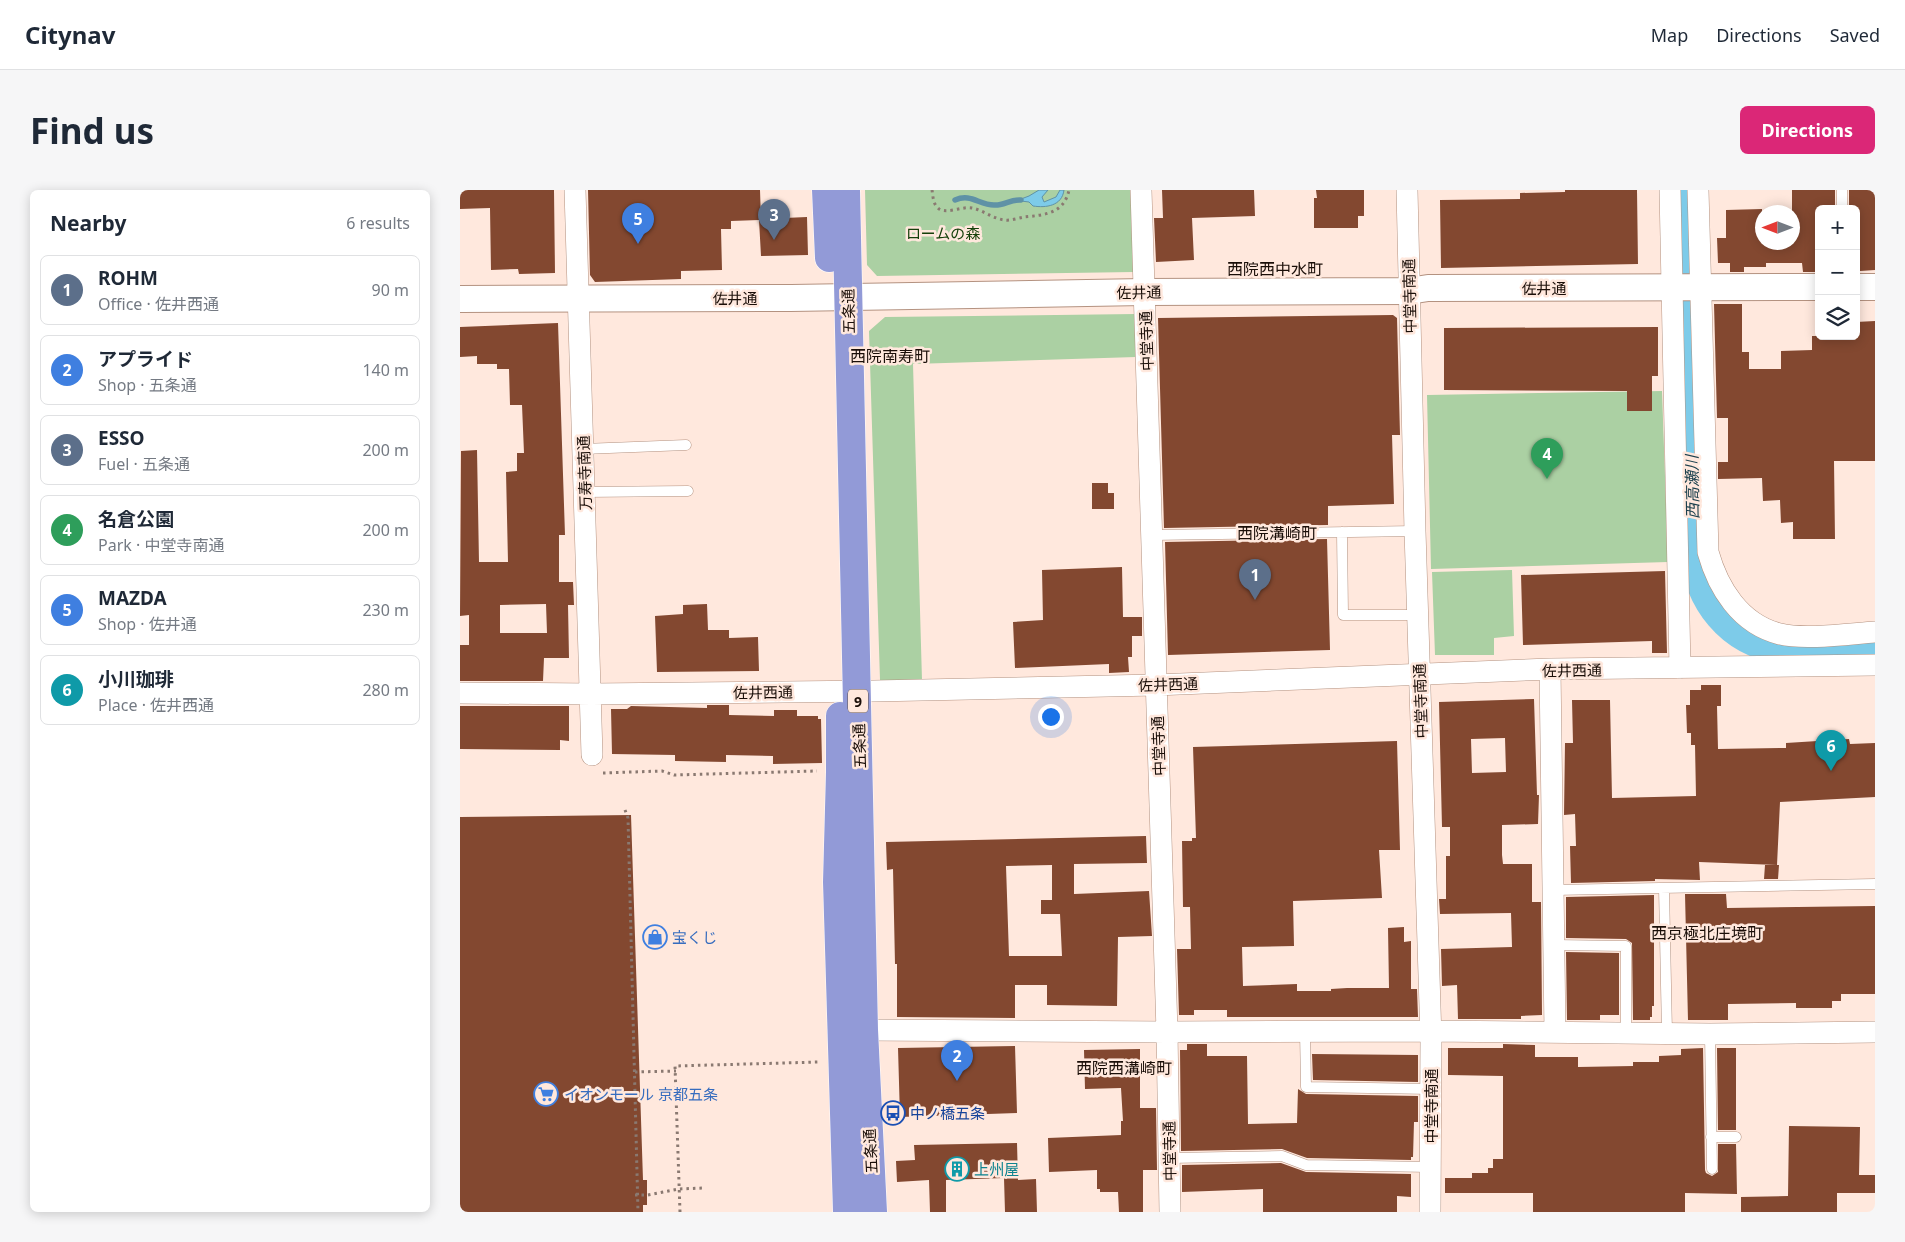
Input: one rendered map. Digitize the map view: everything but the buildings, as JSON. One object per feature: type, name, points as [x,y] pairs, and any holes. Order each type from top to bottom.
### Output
[{"type":"highway","name":"五条通","points":[[826,190],[839,297]]},
{"type":"highway","name":"五条通","points":[[846,190],[839,297],[848,692],[873,1212]]},
{"type":"highway","name":"五条通","points":[[847,1212],[837,882],[840,772],[848,692]]},
{"type":"street","name":"万寿寺南通","points":[[575,190],[592,694],[598,764]]},
{"type":"street","name":"中堂寺通","points":[[1141,190],[1170,1212]]},
{"type":"street","name":"中堂寺南通","points":[[1407,190],[1432,1089],[1430,1212]]},
{"type":"street","points":[[1670,190],[1687,288],[1708,552],[1712,568],[1721,588],[1748,619],[1780,634],[1796,636],[1875,632]]},
{"type":"street","points":[[1680,668],[1687,288],[1698,190]]},
{"type":"street","name":"佐井通","points":[[460,299],[1409,291],[1428,288],[1815,287]]},
{"type":"street","points":[[1860,287],[1875,287]]},
{"type":"street","name":"佐井西通","points":[[460,693],[848,692],[1156,685],[1420,676],[1550,669],[1875,664]]},
{"type":"street","points":[[1550,669],[1555,1032]]},
{"type":"street","points":[[864,1030],[1166,1032],[1430,1030],[1710,1034],[1875,1032]]},
{"type":"lane","points":[[1842,190],[1842,205]]},
{"type":"lane","points":[[583,449],[686,445]]},
{"type":"lane","points":[[584,492],[688,490]]},
{"type":"lane","points":[[1151,535],[1415,531]]},
{"type":"lane","points":[[1342,532],[1343,615],[1418,615]]},
{"type":"lane","points":[[1553,890],[1875,884]]},
{"type":"lane","points":[[1664,888],[1667,1033]]},
{"type":"lane","points":[[1554,945],[1626,946],[1626,1033]]},
{"type":"lane","points":[[1305,1031],[1306,1087],[1432,1089]]},
{"type":"lane","points":[[1710,1034],[1712,1169]]},
{"type":"lane","points":[[1711,1136],[1736,1136]]},
{"type":"lane","points":[[1169,1158],[1282,1156],[1306,1165],[1431,1167]]},
{"type":"path","points":[[932,190],[937,208],[943,211],[970,207],[1005,220],[1042,216],[1056,211],[1064,202],[1068,190]]},
{"type":"path","points":[[598,764],[662,771],[674,775],[825,771]]},
{"type":"path","points":[[625,810],[628,818],[631,992],[635,1072],[636,1195],[638,1212]]},
{"type":"path","points":[[680,1212],[675,1066],[819,1062]]},
{"type":"path","points":[[635,1072],[676,1071]]},
{"type":"path","points":[[636,1195],[648,1195],[679,1189],[705,1188]]},
{"type":"green space","name":"ロームの森","points":[[865,190],[1132,190],[1134,272],[877,276],[867,265]]},
{"type":"green space","points":[[1136,314],[1136,357],[913,364],[922,680],[880,680],[869,331],[885,317]]},
{"type":"green space","points":[[1662,391],[1668,562],[1431,569],[1427,395]]},
{"type":"green space","points":[[1512,570],[1514,636],[1494,638],[1494,655],[1435,655],[1432,572]]},
{"type":"water","points":[[1039,190],[1048,190],[1042,197],[1044,202],[1056,197],[1060,190],[1064,190],[1060,200],[1053,205],[1033,206],[1029,202],[1021,201],[1021,199]]},
{"type":"waterway","name":"西高瀬川","points":[[1686,190],[1694,546],[1703,584],[1711,600],[1734,627],[1749,637],[1766,644],[1808,650],[1875,647]]},
{"type":"waterway","points":[[955,200],[966,198],[997,205],[1021,200]]},
{"type":"waterway","points":[[1678,229],[1688,244]]},
{"type":"waterway","points":[[1683,475],[1693,489]]},
{"type":"place","name":"ESSO","points":[[774,240]]},
{"type":"place","name":"MAZDA","points":[[638,244]]},
{"type":"place","name":"名倉公園","points":[[1547,479]]},
{"type":"place","name":"ROHM","points":[[1255,600]]},
{"type":"place","name":"小川珈琲","points":[[1831,771]]},
{"type":"place","name":"宝くじ","points":[[655,937]]},
{"type":"place","name":"アプライド","points":[[957,1081]]},
{"type":"place","name":"イオンモール 京都五条","points":[[546,1094]]},
{"type":"place","name":"中ノ橋五条","points":[[893,1113]]},
{"type":"place","name":"上州屋","points":[[957,1169]]},
{"type":"district","name":"西院西中水町","points":[[1275,269]]},
{"type":"district","name":"西院南寿町","points":[[890,356]]},
{"type":"district","name":"西院溝崎町","points":[[1277,533]]},
{"type":"district","name":"西京極北庄境町","points":[[1707,933]]},
{"type":"district","name":"西院西溝崎町","points":[[1124,1068]]}]
